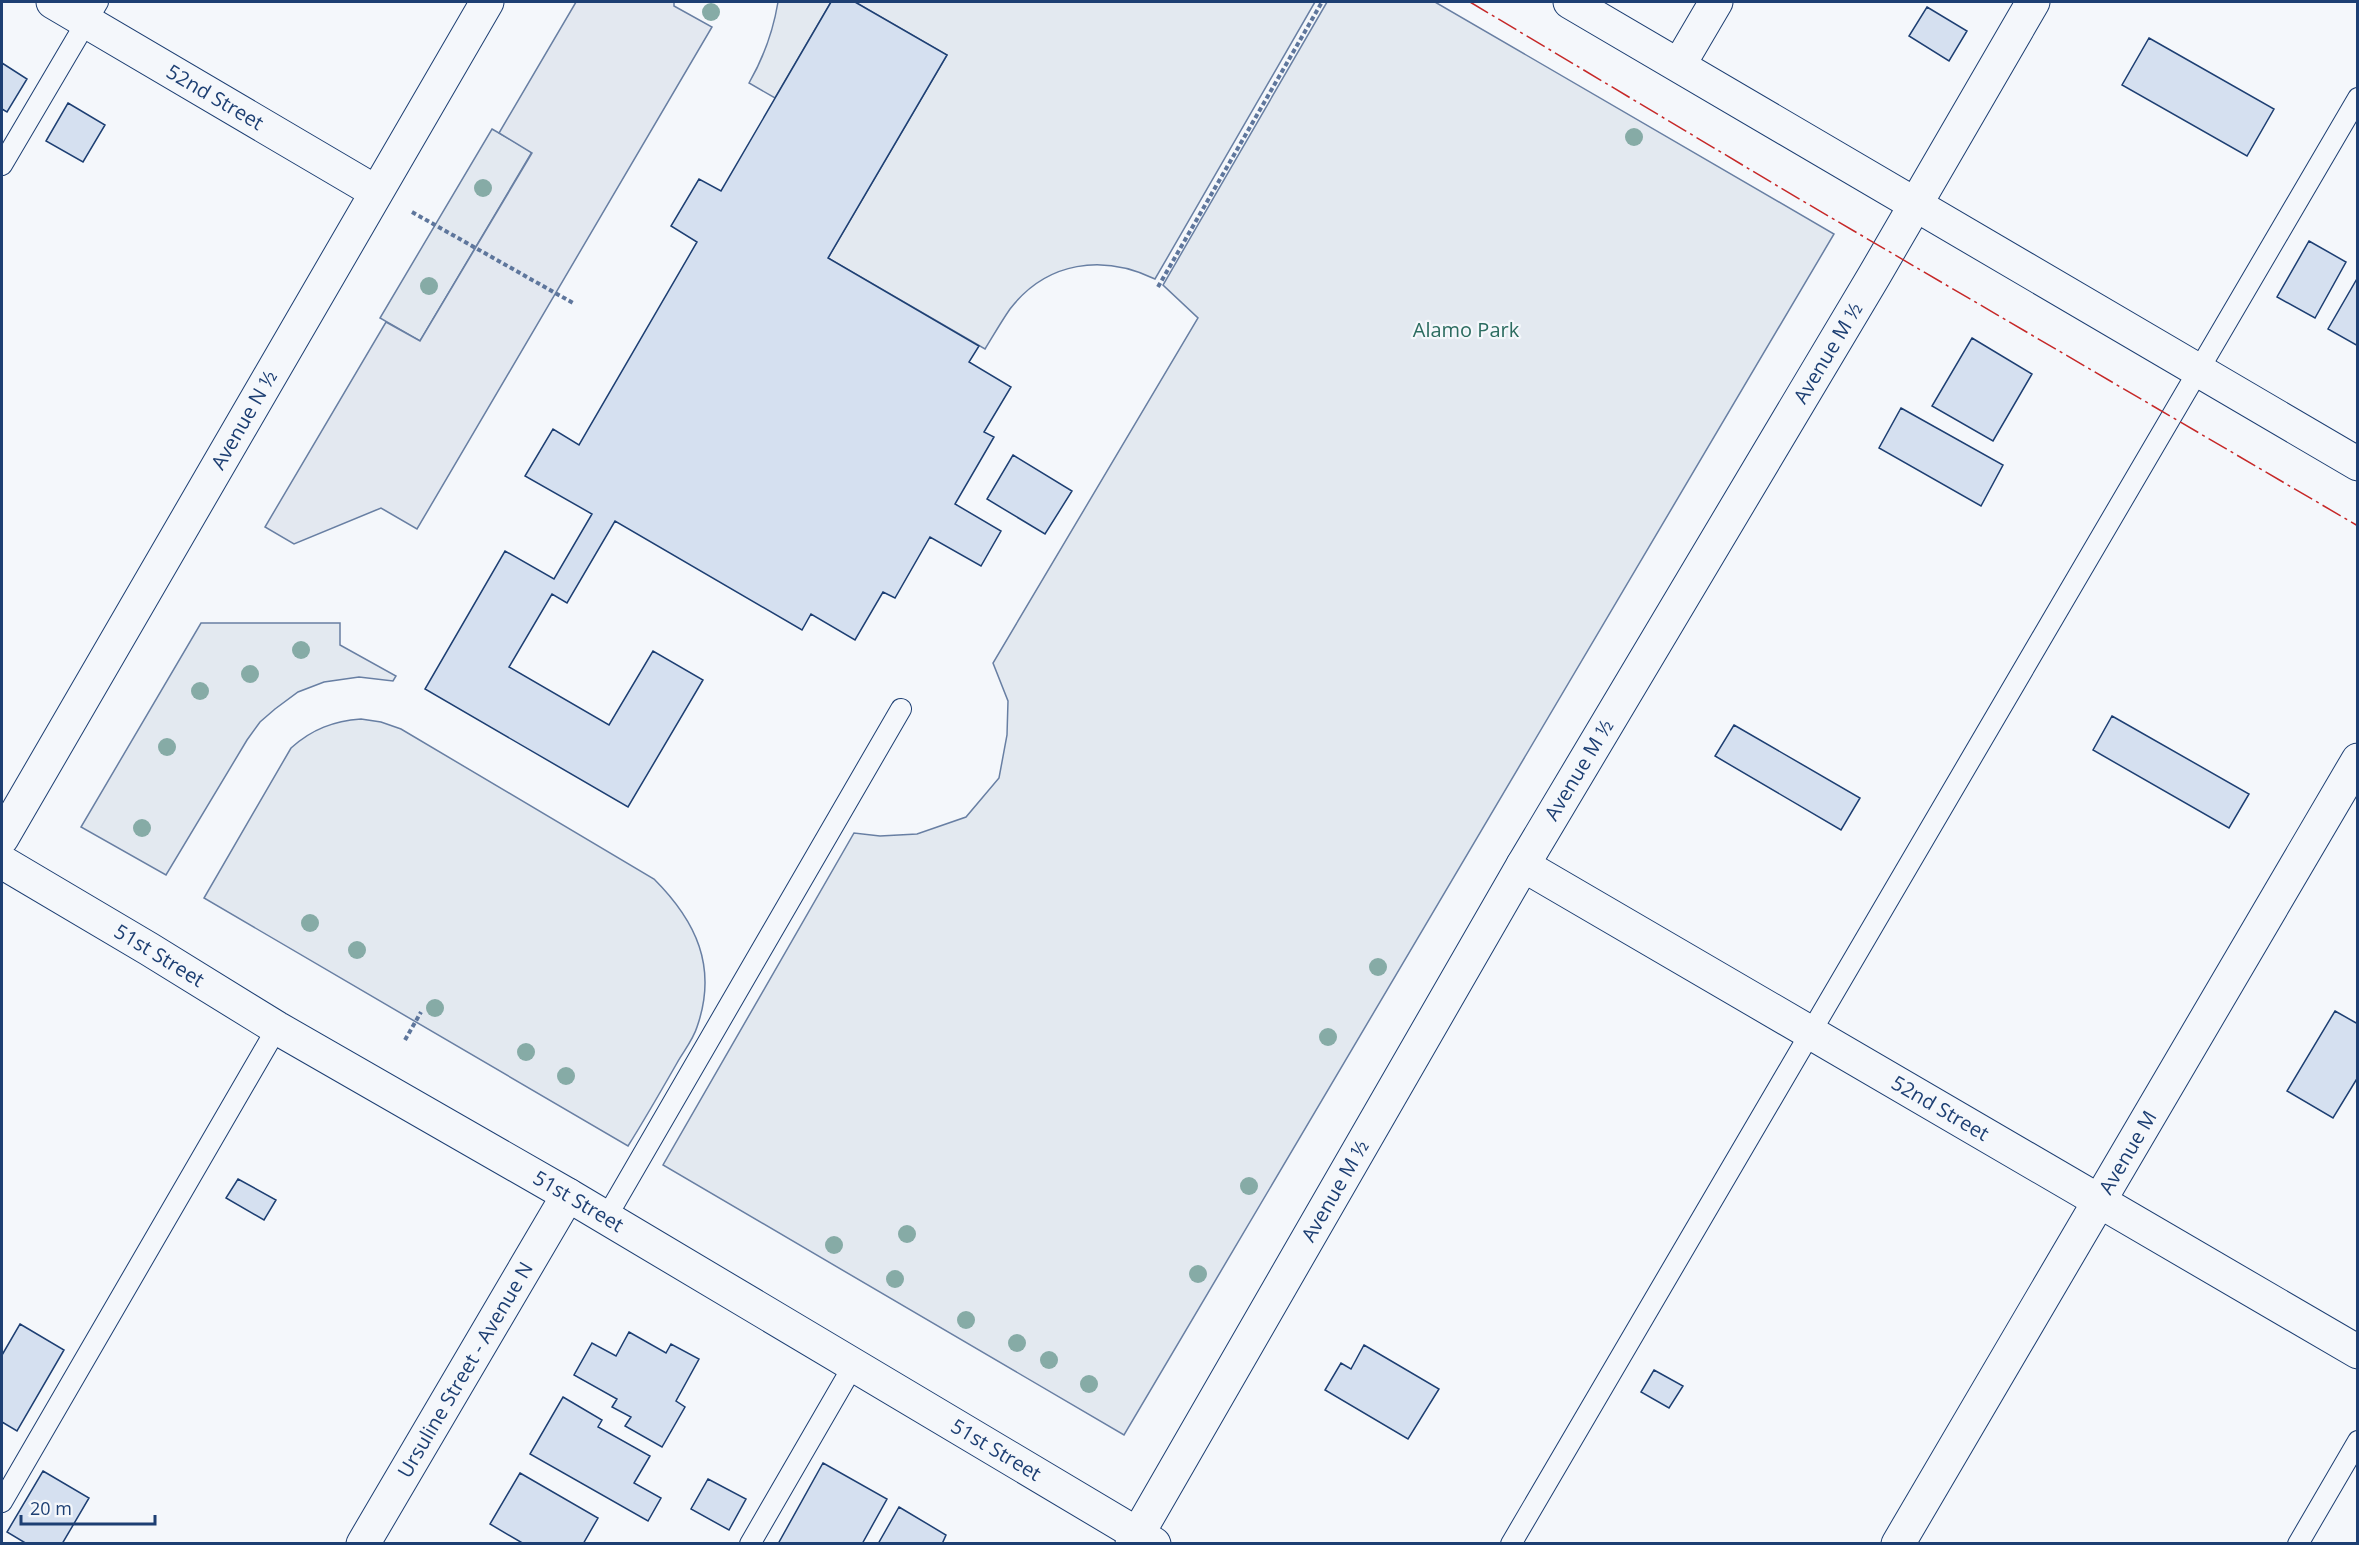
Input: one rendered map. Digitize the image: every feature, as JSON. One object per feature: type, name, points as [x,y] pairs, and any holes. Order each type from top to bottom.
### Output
[{"type":"street","name":"52nd Street","points":[[53,2],[93,11],[376,192]]},
{"type":"street","name":"Avenue N ½","points":[[2,838],[487,2]]},
{"type":"street","points":[[1570,2],[2358,464]]},
{"type":"street","points":[[1679,65],[1716,2]]},
{"type":"street","name":"Avenue M ½","points":[[1142,1540],[1523,865],[2033,2]]},
{"type":"street","name":"Avenue M","points":[[1898,1544],[2358,760]]},
{"type":"street","name":"51st Street","points":[[2,862],[277,1028],[568,1195],[1142,1540]]},
{"type":"street","name":"52nd Street","points":[[1523,865],[2358,1352]]},
{"type":"street","name":"Ursuline Street - Avenue N","points":[[363,1544],[568,1195]]},
{"type":"lane","points":[[2,165],[93,11]]},
{"type":"lane","points":[[1511,1544],[2358,98]]},
{"type":"lane","points":[[606,1218],[901,709]]},
{"type":"lane","points":[[2,1502],[277,1028]]},
{"type":"lane","points":[[750,1544],[853,1366]]},
{"type":"lane","points":[[2298,1544],[2358,1441]]},
{"type":"path","points":[[1158,286],[1322,2]]},
{"type":"path","points":[[376,192],[573,303]]},
{"type":"path","points":[[405,1040],[421,1012]]},
{"type":"green space","points":[[778,2],[831,2],[775,98],[749,83],[767,44]]},
{"type":"green space","points":[[855,2],[1315,2],[1155,279],[1116,266],[1096,265],[1058,272],[1025,293],[1010,309],[985,349],[828,258],[947,55]]},
{"type":"green space","name":"Alamo Park","points":[[1327,2],[1435,2],[1834,234],[1124,1435],[663,1165],[854,833],[880,836],[917,834],[966,817],[999,778],[1007,735],[1008,701],[993,663],[1198,318],[1163,285]]},
{"type":"green space","points":[[492,129],[532,152],[420,341],[380,318]]},
{"type":"green space","points":[[201,623],[340,623],[340,645],[396,676],[393,681],[359,677],[324,682],[298,692],[275,709],[260,722],[247,740],[166,875],[81,827]]},
{"type":"green space","points":[[361,719],[381,722],[401,729],[654,879],[669,895],[692,928],[704,965],[705,984],[703,1005],[697,1027],[628,1146],[204,898],[291,748],[324,727]]},
{"type":"shaded area","points":[[576,2],[674,2],[674,6],[712,27],[417,529],[381,508],[294,544],[265,527],[386,322],[420,341],[532,153],[499,133]]},
{"type":"building","points":[[831,2],[855,2],[947,55],[828,258],[979,346],[969,362],[1011,387],[984,432],[994,437],[955,504],[1001,531],[981,566],[930,537],[895,598],[883,592],[855,640],[811,614],[802,630],[615,521],[567,603],[552,594],[509,667],[609,725],[653,651],[703,680],[628,807],[425,689],[505,551],[554,579],[592,514],[525,476],[553,429],[579,445],[697,242],[671,226],[699,179],[721,191]]},
{"type":"building","points":[[1927,7],[1967,31],[1949,61],[1909,36]]},
{"type":"building","points":[[2149,38],[2274,109],[2247,156],[2122,85]]},
{"type":"building","points":[[2,63],[27,79],[7,112],[2,109]]},
{"type":"building","points":[[68,103],[105,125],[83,162],[46,141]]},
{"type":"building","points":[[2309,241],[2346,262],[2315,318],[2277,297]]},
{"type":"building","points":[[2358,277],[2358,346],[2328,329]]},
{"type":"building","points":[[1972,338],[2032,374],[1993,441],[1932,406]]},
{"type":"building","points":[[1901,408],[2003,465],[1981,506],[1879,448]]},
{"type":"building","points":[[1013,455],[1072,491],[1045,534],[987,499]]},
{"type":"building","points":[[2112,716],[2249,794],[2229,828],[2093,750]]},
{"type":"building","points":[[1734,725],[1860,798],[1841,830],[1715,756]]},
{"type":"building","points":[[2335,1011],[2358,1024],[2358,1077],[2333,1118],[2287,1091]]},
{"type":"building","points":[[238,1179],[276,1200],[264,1220],[226,1198]]},
{"type":"building","points":[[20,1324],[64,1350],[17,1431],[2,1422],[2,1355]]},
{"type":"building","points":[[629,1332],[666,1353],[671,1344],[699,1359],[676,1401],[685,1407],[662,1447],[625,1426],[631,1417],[612,1407],[617,1399],[574,1375],[592,1343],[616,1356]]},
{"type":"building","points":[[1364,1345],[1439,1389],[1408,1439],[1325,1390],[1341,1363],[1351,1369]]},
{"type":"building","points":[[1654,1370],[1683,1386],[1669,1408],[1641,1392]]},
{"type":"building","points":[[563,1397],[602,1420],[598,1427],[650,1456],[634,1483],[661,1498],[648,1521],[530,1454]]},
{"type":"building","points":[[823,1463],[887,1499],[862,1544],[778,1544]]},
{"type":"building","points":[[43,1471],[89,1498],[62,1544],[27,1544],[7,1532]]},
{"type":"building","points":[[520,1473],[598,1518],[583,1544],[524,1544],[490,1524]]},
{"type":"building","points":[[708,1479],[746,1499],[729,1530],[691,1509]]},
{"type":"building","points":[[899,1507],[946,1535],[942,1544],[878,1544]]},
{"type":"power","points":[[1470,2],[1801,200],[2358,526]]}]
